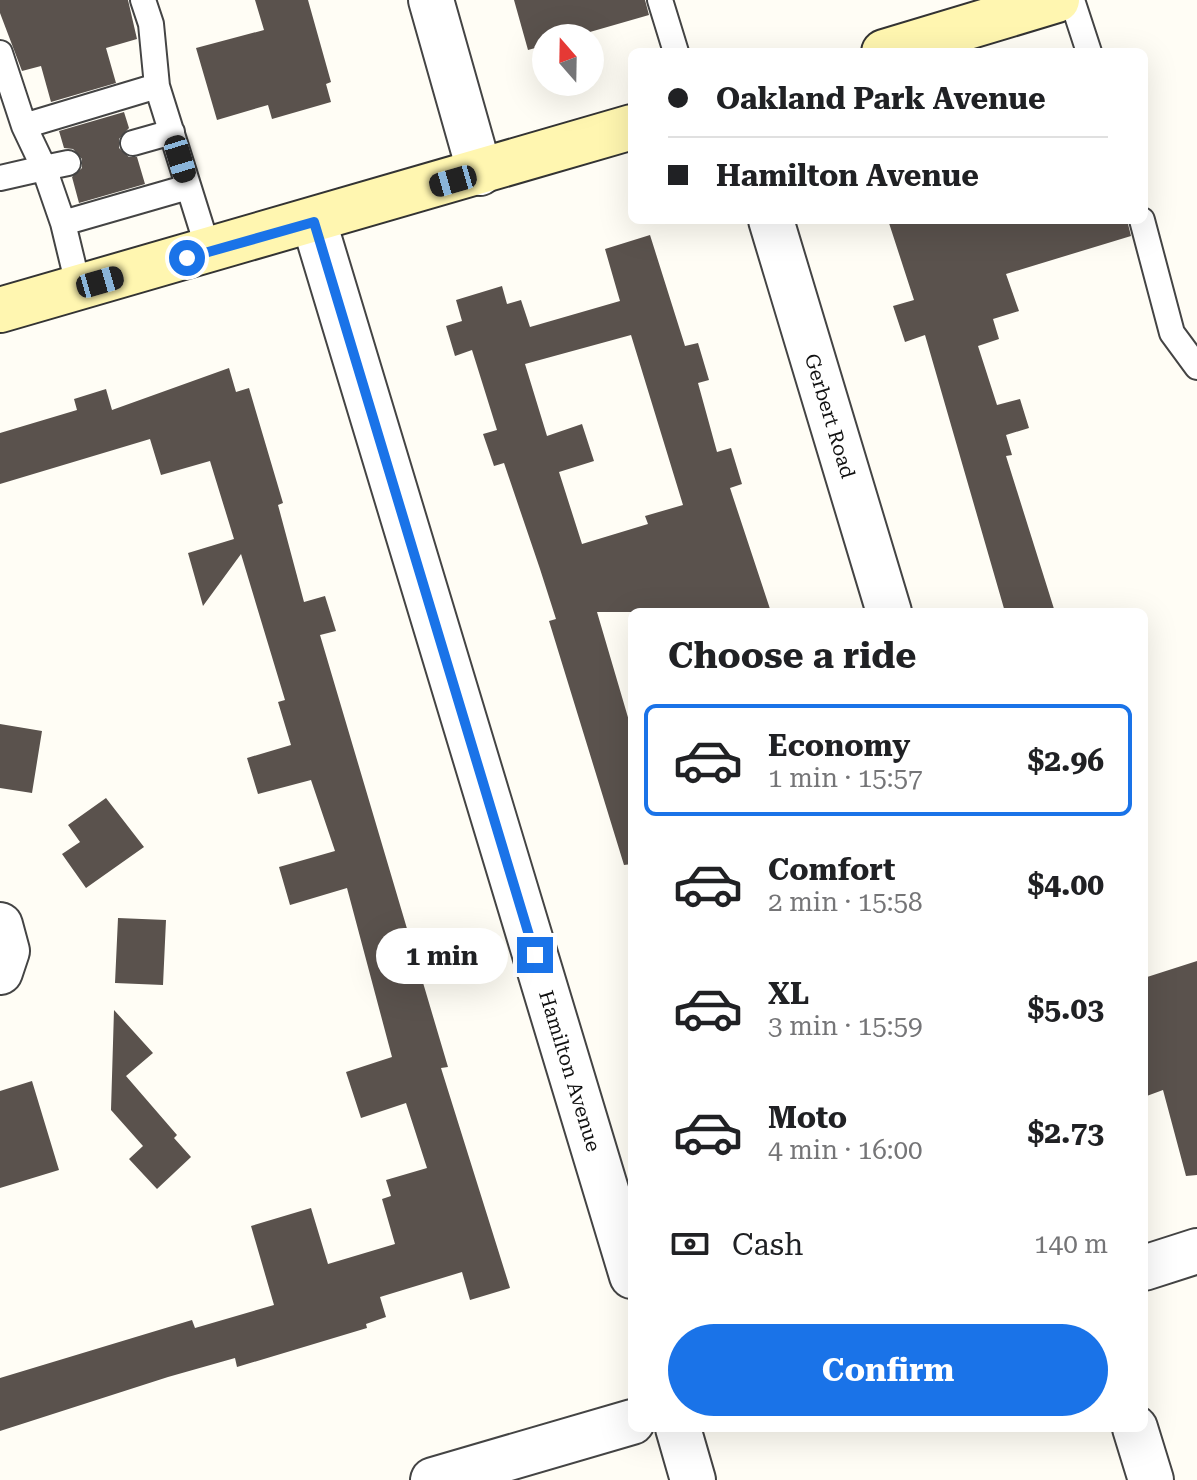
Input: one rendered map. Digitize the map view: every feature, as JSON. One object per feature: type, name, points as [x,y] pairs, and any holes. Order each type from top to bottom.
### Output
[{"type":"main road","points":[[897,48],[1057,0]]},
{"type":"main road","points":[[0,310],[314,222],[628,128]]},
{"type":"street","points":[[431,0],[480,173]]},
{"type":"street","name":"Hamilton Avenue","points":[[314,222],[628,1263]]},
{"type":"street","name":"Gerbert Road","points":[[772,224],[888,608]]},
{"type":"street","points":[[0,925],[7,951],[0,972]]},
{"type":"street","points":[[1148,1267],[1197,1251]]},
{"type":"street","points":[[433,1480],[628,1423]]},
{"type":"street","points":[[679,1432],[693,1480]]},
{"type":"street","points":[[1136,1432],[1151,1480]]},
{"type":"lane","points":[[143,0],[151,24],[157,86],[209,252]]},
{"type":"lane","points":[[660,0],[675,48]]},
{"type":"lane","points":[[1072,0],[1088,48]]},
{"type":"lane","points":[[0,53],[24,126],[44,168],[63,223],[79,289]]},
{"type":"lane","points":[[24,126],[157,86]]},
{"type":"lane","points":[[133,143],[172,132]]},
{"type":"lane","points":[[0,178],[68,163]]},
{"type":"lane","points":[[63,223],[188,187]]},
{"type":"lane","points":[[1143,224],[1172,333],[1197,367]]},
{"type":"building","points":[[0,0],[128,0],[137,39],[106,48],[116,83],[51,102],[41,66],[22,71],[0,13]]},
{"type":"building","points":[[255,0],[308,0],[331,82],[326,84],[331,102],[272,119],[268,105],[217,120],[196,48],[264,30]]},
{"type":"building","points":[[514,0],[645,0],[649,15],[604,28],[604,24],[532,24],[532,49],[528,50]]},
{"type":"building","points":[[124,112],[129,128],[119,139],[119,148],[129,157],[137,157],[145,184],[79,203],[72,177],[82,168],[82,159],[73,149],[64,148],[59,131]]},
{"type":"building","points":[[889,224],[1128,224],[1131,236],[1006,274],[1019,311],[993,319],[999,339],[978,346],[997,405],[1020,399],[1029,428],[1006,435],[1012,455],[1006,456],[1054,608],[1004,608],[925,335],[905,342],[893,306],[914,300]]},
{"type":"building","points":[[650,235],[685,346],[698,343],[709,380],[698,383],[717,452],[731,448],[742,484],[730,488],[770,608],[628,608],[628,612],[597,612],[628,717],[628,864],[624,865],[549,621],[556,619],[540,569],[504,463],[494,466],[483,434],[497,430],[472,350],[455,356],[446,326],[462,321],[456,300],[502,286],[507,304],[521,300],[530,327],[620,301],[605,249]],"holes":[[[631,335],[683,505],[645,516],[648,524],[582,544],[559,472],[594,461],[582,424],[547,436],[525,364]]]},
{"type":"building","points":[[229,368],[236,392],[249,388],[283,503],[278,505],[304,602],[325,596],[336,631],[320,635],[448,1067],[441,1068],[510,1288],[470,1300],[462,1272],[380,1297],[386,1317],[366,1324],[367,1328],[237,1367],[235,1358],[0,1431],[0,1378],[192,1320],[195,1328],[274,1305],[251,1226],[311,1208],[328,1264],[395,1244],[382,1199],[391,1196],[386,1180],[427,1168],[406,1103],[361,1118],[346,1072],[392,1057],[347,888],[290,905],[279,867],[335,851],[311,780],[258,794],[247,758],[291,745],[278,702],[285,700],[241,554],[203,606],[188,553],[234,539],[210,461],[161,475],[150,439],[0,484],[0,433],[77,410],[74,399],[106,389],[112,410]]},
{"type":"building","points":[[0,724],[42,731],[32,793],[0,788]]},
{"type":"building","points":[[106,798],[144,847],[86,888],[62,854],[80,842],[68,825]]},
{"type":"building","points":[[118,918],[166,920],[163,985],[115,983]]},
{"type":"building","points":[[1197,961],[1197,1175],[1186,1176],[1163,1090],[1148,1096],[1148,977]]},
{"type":"building","points":[[114,1010],[153,1053],[126,1076],[177,1135],[174,1138],[191,1157],[157,1189],[129,1159],[143,1146],[111,1110]]},
{"type":"building","points":[[32,1081],[59,1170],[0,1188],[0,1091]]},
{"type":"route","points":[[187,258],[314,222],[535,955]]}]
